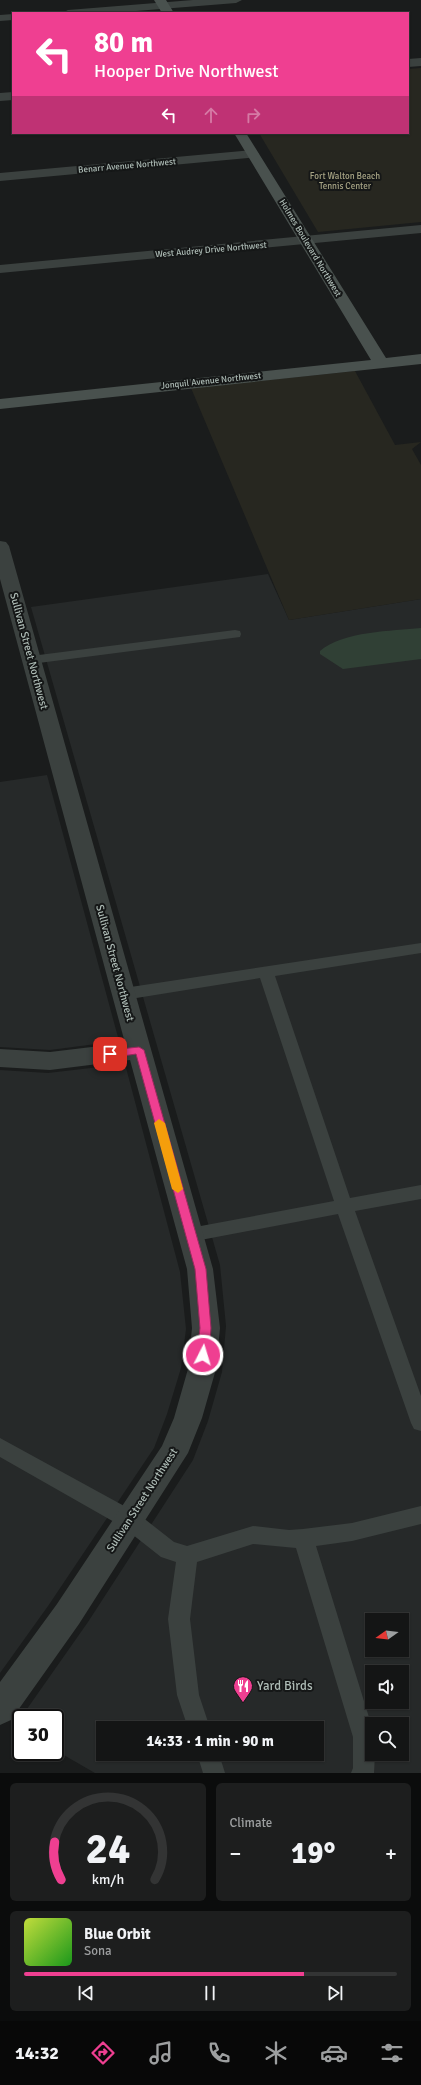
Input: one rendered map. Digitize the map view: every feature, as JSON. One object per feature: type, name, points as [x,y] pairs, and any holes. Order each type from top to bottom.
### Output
[{"type":"street","points":[[82,12],[236,0]]},
{"type":"street","points":[[0,18],[12,17]]},
{"type":"street","points":[[409,64],[421,62]]},
{"type":"street","points":[[0,98],[12,96]]},
{"type":"street","name":"Holmes Boulevard Northwest","points":[[241,134],[381,363]]},
{"type":"street","name":"Benarr Avenue Northwest","points":[[0,177],[253,154]]},
{"type":"street","name":"West Audrey Drive Northwest","points":[[0,270],[421,229]]},
{"type":"street","name":"Jonquil Avenue Northwest","points":[[0,404],[421,359]]},
{"type":"street","name":"Sullivan Street Northwest","points":[[0,546],[6,591],[31,660],[200,1269],[206,1328],[202,1369],[188,1418],[174,1453],[68,1614],[0,1709]]},
{"type":"street","points":[[0,1058],[50,1061],[139,1050]]},
{"type":"lane","points":[[31,660],[235,634]]},
{"type":"lane","points":[[124,994],[421,948]]},
{"type":"lane","points":[[266,972],[344,1206],[421,1423]]},
{"type":"lane","points":[[190,1235],[421,1192]]},
{"type":"lane","points":[[0,1447],[130,1520],[168,1550],[187,1555],[253,1535],[289,1539],[303,1538],[352,1532],[421,1515]]},
{"type":"lane","points":[[303,1538],[364,1737],[364,1770],[362,1773]]},
{"type":"lane","points":[[187,1555],[179,1619],[188,1695],[197,1721]]},
{"type":"lane","points":[[210,1761],[214,1773]]},
{"type":"shaded area","points":[[268,574],[289,620],[421,599],[421,1773],[95,1773],[64,1755],[64,1709],[27,1709],[88,1622],[193,1460],[208,1421],[222,1372],[226,1326],[220,1265],[31,607]]},
{"type":"shaded area","points":[[421,628],[421,659],[343,669],[320,654],[320,651],[341,639],[382,631]]},
{"type":"shaded area","points":[[47,775],[119,1041],[50,1050],[0,1047],[0,782]]},
{"type":"shaded area","points":[[125,1064],[180,1272],[186,1329],[181,1368],[167,1414],[154,1448],[48,1606],[0,1673],[0,1070],[48,1073]]},
{"type":"green space","name":"Fort Walton Beach Tennis Center","points":[[421,68],[421,222],[318,232],[260,134],[409,134],[409,69]]},
{"type":"green space","points":[[355,371],[395,445],[421,442],[412,449],[421,465],[421,599],[289,620],[191,388]]},
{"type":"slow traffic","points":[[159,1123],[178,1189]]},
{"type":"place","name":"Yard Birds","points":[[243,1703]]},
{"type":"route","points":[[110,1054],[139,1050],[200,1269],[206,1328],[203,1355]]}]
